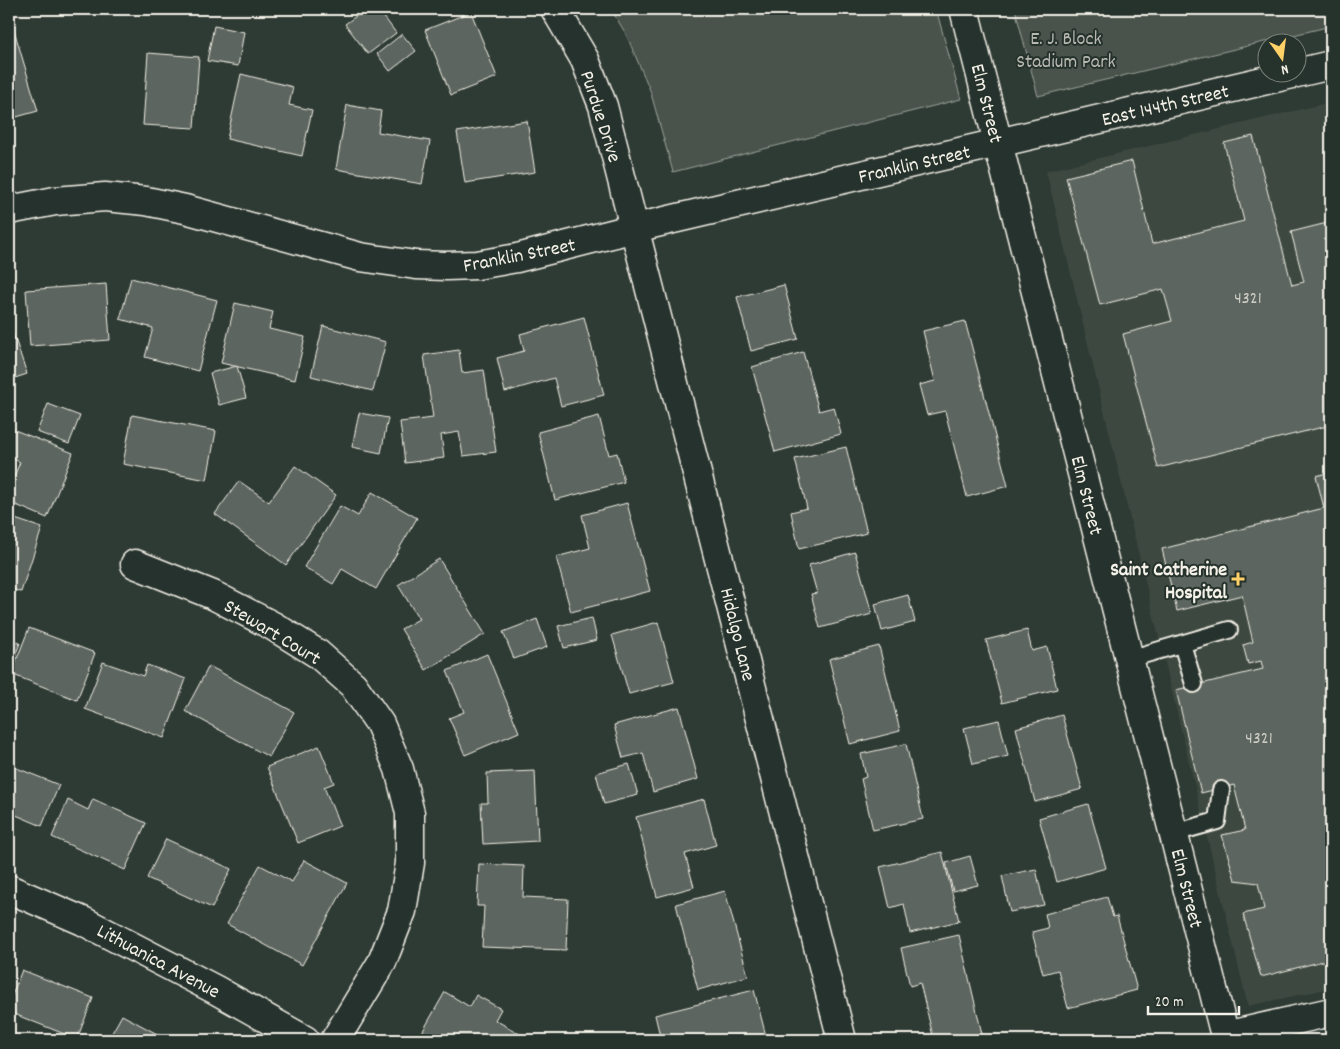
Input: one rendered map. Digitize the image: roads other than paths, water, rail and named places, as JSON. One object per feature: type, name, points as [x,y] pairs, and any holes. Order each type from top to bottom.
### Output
[{"type":"street","name":"Purdue Drive","points":[[555,9],[585,60],[603,106],[635,228]]},
{"type":"street","name":"Elm Street","points":[[964,9],[1226,1038]]},
{"type":"street","name":"East 144th Street","points":[[998,143],[1331,65]]},
{"type":"street","name":"Franklin Street","points":[[9,210],[54,200],[105,197],[146,201],[185,209],[360,257],[416,265],[477,266],[998,143]]},
{"type":"street","name":"Hidalgo Lane","points":[[635,228],[842,1040]]},
{"type":"street","name":"Stewart Court","points":[[136,564],[213,595],[273,626],[318,654],[353,685],[380,724],[399,769],[410,813],[410,863],[402,911],[382,962],[335,1040]]},
{"type":"street","name":"Lithuanica Avenue","points":[[9,889],[83,921],[216,990],[305,1040]]},
{"type":"street","points":[[1226,1038],[1331,1012]]},
{"type":"lane","points":[[1129,659],[1229,630]]},
{"type":"lane","points":[[1182,644],[1194,684]]},
{"type":"lane","points":[[1174,833],[1217,820],[1221,790]]},
{"type":"place","name":"Saint Catherine Hospital","points":[[1238,579]]},
{"type":"park label","name":"E. J. Block Stadium Park","points":[[1066,48]]}]
